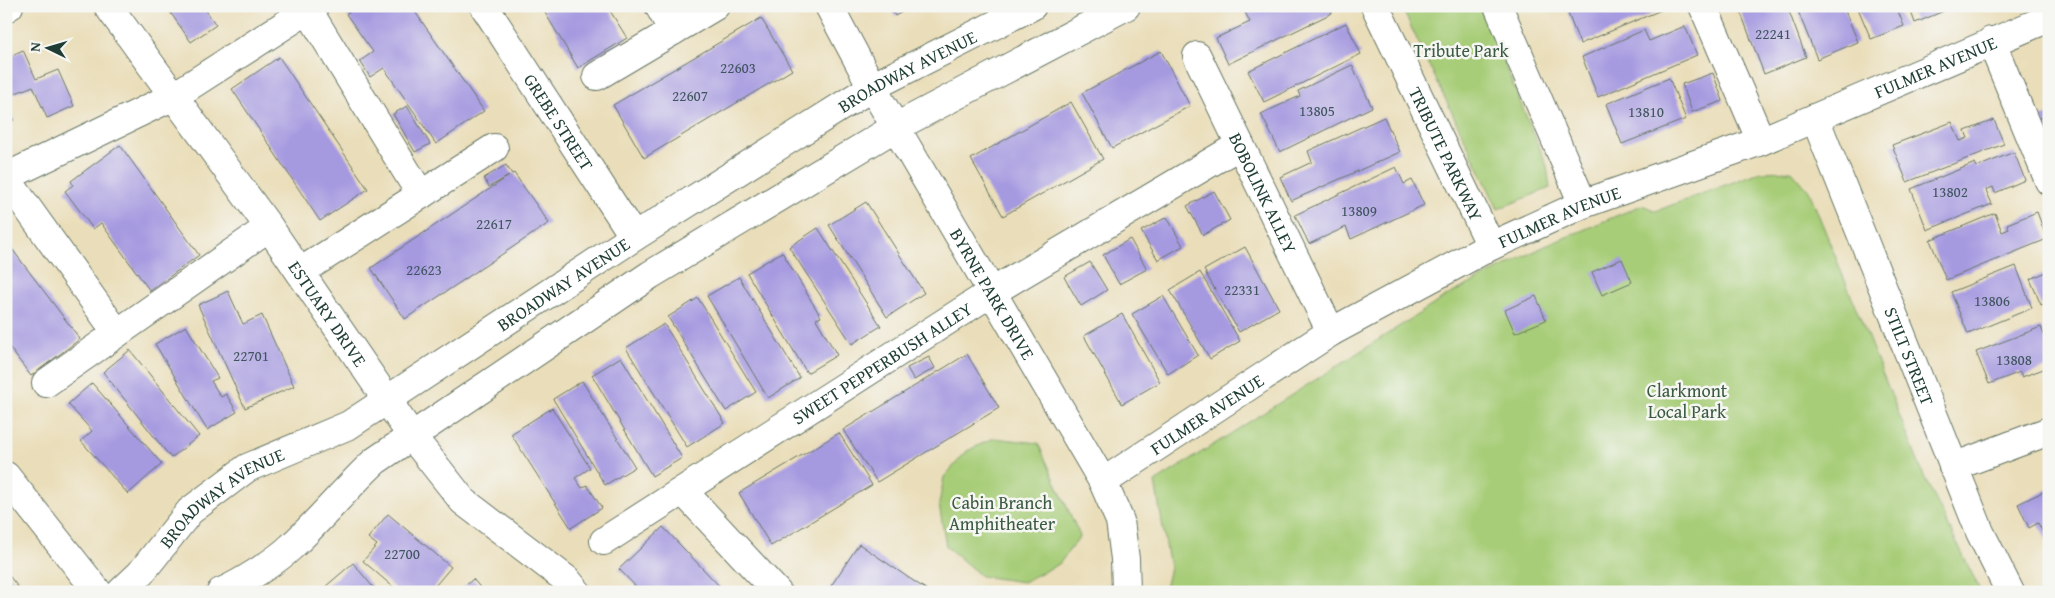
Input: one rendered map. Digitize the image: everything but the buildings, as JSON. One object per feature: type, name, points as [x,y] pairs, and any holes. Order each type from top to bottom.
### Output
[{"type":"street","name":"ESTUARY DRIVE","points":[[108,6],[269,227],[411,435],[463,501],[566,588]]},
{"type":"street","name":"GREBE STREET","points":[[484,6],[634,237]]},
{"type":"street","points":[[659,6],[673,31]]},
{"type":"street","points":[[596,76],[715,6]]},
{"type":"street","name":"BYRNE PARK DRIVE","points":[[829,6],[872,87],[1103,482],[1120,521],[1125,559],[1126,592]]},
{"type":"street","name":"BROADWAY AVENUE","points":[[121,592],[140,574],[190,511],[247,468],[349,425],[634,237],[872,87],[1032,6]]},
{"type":"street","points":[[222,592],[233,587],[291,547],[357,477],[375,461],[650,275],[896,127],[1126,6]]},
{"type":"street","name":"TRIBUTE PARKWAY","points":[[1375,6],[1491,246]]},
{"type":"street","points":[[1498,6],[1583,204]]},
{"type":"street","points":[[1703,6],[1761,141]]},
{"type":"street","points":[[117,333],[6,177],[174,96],[311,8],[421,195]]},
{"type":"street","name":"FULMER AVENUE","points":[[1103,482],[1331,332],[1491,246],[1583,204],[1761,141],[1991,41],[2049,18]]},
{"type":"street","points":[[1991,41],[2049,181]]},
{"type":"street","name":"BOBOLINK ALLEY","points":[[1197,56],[1331,332]]},
{"type":"street","name":"STILT STREET","points":[[1815,118],[1953,467],[1980,532],[2010,592]]},
{"type":"street","name":"SWEET PEPPERBUSH ALLEY","points":[[604,541],[992,292],[1240,145]]},
{"type":"street","points":[[300,272],[494,148]]},
{"type":"street","points":[[46,383],[269,227]]},
{"type":"street","points":[[1953,467],[2049,431]]},
{"type":"street","points":[[6,476],[98,592]]},
{"type":"street","points":[[683,490],[777,592]]},
{"type":"green space","name":"Tribute Park","points":[[1401,6],[1480,6],[1547,166],[1550,188],[1498,209]]},
{"type":"green space","name":"Clarkmont Local Park","points":[[1792,171],[1809,191],[1923,474],[1981,592],[1164,592],[1170,568],[1155,482],[1450,294],[1543,247],[1642,205],[1656,211],[1760,172]]},
{"type":"green space","name":"Cabin Branch Amphitheater","points":[[994,438],[1038,443],[1080,536],[1059,564],[1023,582],[981,576],[946,546],[939,504],[944,477],[967,451]]}]
